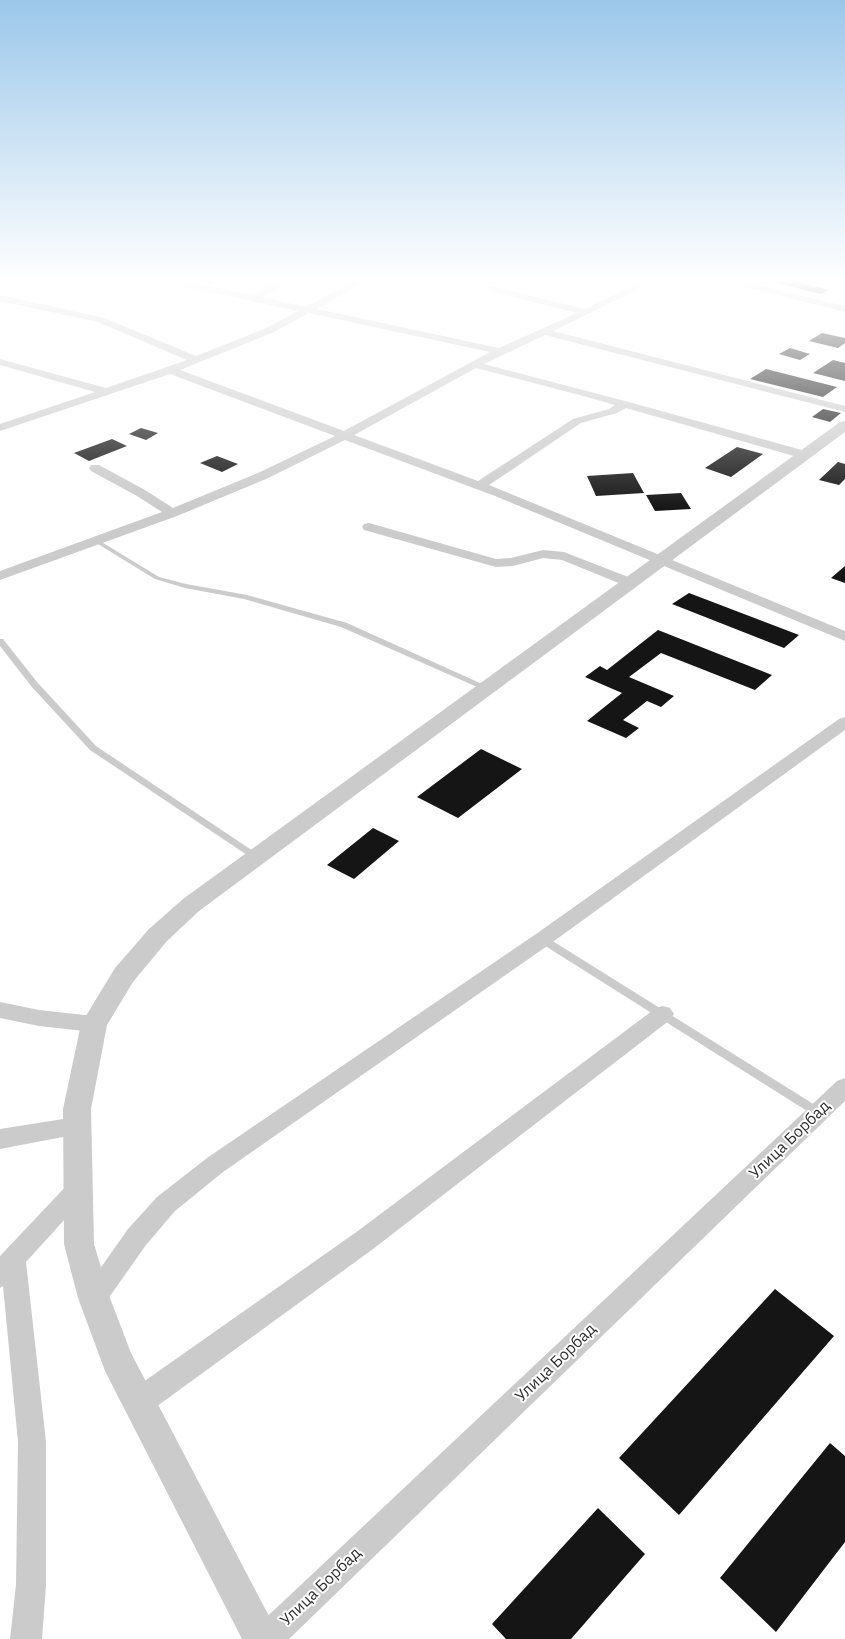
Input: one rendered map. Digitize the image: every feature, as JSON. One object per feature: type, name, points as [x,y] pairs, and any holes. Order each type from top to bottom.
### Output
[{"type":"street","points":[[189,356],[197,360]]},
{"type":"street","points":[[2,425],[170,370],[206,356]]},
{"type":"street","points":[[0,576],[172,513],[262,476],[345,435],[490,356]]},
{"type":"street","points":[[640,356],[845,409]]},
{"type":"street","points":[[0,362],[105,391]]},
{"type":"street","points":[[474,365],[626,404],[805,454]]},
{"type":"street","points":[[170,370],[480,485],[845,636]]},
{"type":"street","points":[[480,485],[577,421],[612,411],[626,404]]},
{"type":"street","points":[[262,1639],[117,1360],[94,1298],[79,1244],[76,1126],[77,1109],[94,1024],[124,975],[158,935],[192,905],[664,560],[845,425]]},
{"type":"street","points":[[95,468],[141,493],[172,513]]},
{"type":"street","points":[[370,527],[496,563],[513,562],[526,557],[543,554],[564,556],[631,583]]},
{"type":"street","points":[[94,1298],[137,1237],[162,1210],[215,1165],[543,939],[845,722]]},
{"type":"street","points":[[0,1010],[39,1018],[94,1024]]},
{"type":"street","points":[[139,1402],[364,1241],[663,1014]]},
{"type":"street","name":"Улица Борбад","points":[[266,1639],[845,1087]]},
{"type":"street","points":[[0,1139],[76,1126]]},
{"type":"street","points":[[26,1639],[31,1585],[32,1442],[6,1267],[78,1189]]},
{"type":"lane","points":[[95,540],[157,578],[185,586],[244,597],[344,625],[487,688]]},
{"type":"lane","points":[[0,641],[34,684],[93,748],[256,857]]},
{"type":"lane","points":[[543,939],[819,1113]]},
{"type":"building","points":[[788,356],[806,356],[800,360]]},
{"type":"building","points":[[833,360],[845,363],[845,381],[813,373]]},
{"type":"building","points":[[766,369],[837,387],[823,397],[750,379]]},
{"type":"building","points":[[823,409],[841,413],[830,422],[812,417]]},
{"type":"building","points":[[141,428],[158,433],[146,440],[129,434]]},
{"type":"building","points":[[112,439],[127,446],[89,461],[74,453]]},
{"type":"building","points":[[737,447],[763,454],[731,477],[705,468]]},
{"type":"building","points":[[217,456],[238,464],[222,472],[200,463]]},
{"type":"building","points":[[838,462],[845,464],[845,479],[839,485],[819,480]]},
{"type":"building","points":[[633,473],[644,493],[596,496],[587,476]]},
{"type":"building","points":[[681,493],[691,509],[655,511],[646,495]]},
{"type":"building","points":[[845,566],[845,583],[831,578]]},
{"type":"building","points":[[689,593],[799,635],[784,648],[672,604]]},
{"type":"building","points":[[658,630],[772,675],[755,690],[661,653],[629,677],[674,696],[661,707],[647,701],[623,720],[639,728],[626,738],[587,721],[622,693],[585,677],[600,666],[607,670]]},
{"type":"building","points":[[481,749],[522,769],[458,818],[417,797]]},
{"type":"building","points":[[373,828],[399,841],[354,879],[327,865]]},
{"type":"building","points":[[775,1289],[834,1336],[679,1515],[619,1458]]},
{"type":"building","points":[[830,1443],[845,1456],[845,1542],[776,1632],[720,1578]]},
{"type":"building","points":[[598,1508],[645,1554],[571,1639],[506,1639],[492,1624]]}]
